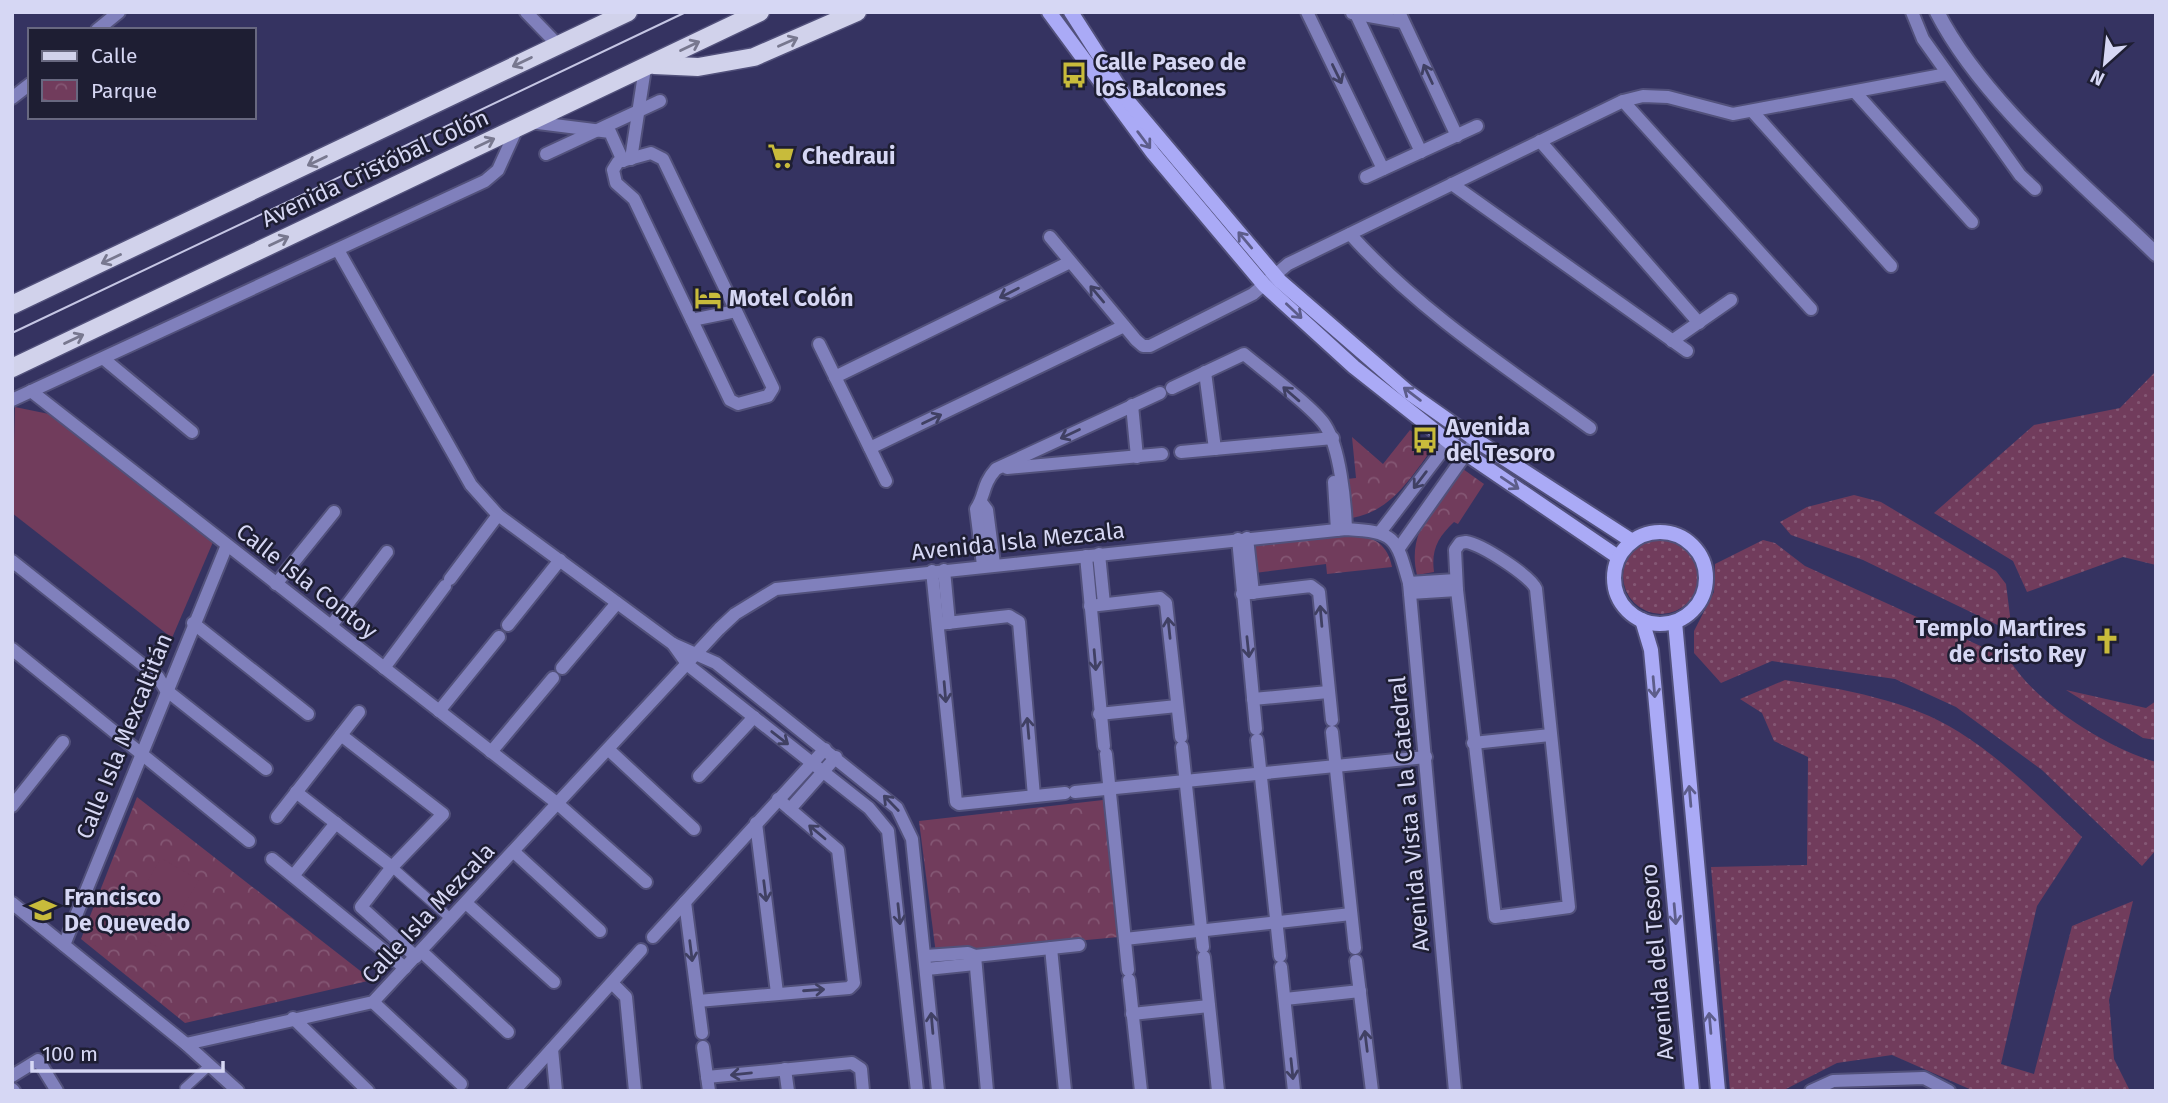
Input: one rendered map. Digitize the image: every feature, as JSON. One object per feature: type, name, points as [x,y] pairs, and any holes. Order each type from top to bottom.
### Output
[{"type":"main road","name":"Avenida Cristóbal Colón","points":[[12,305],[628,12]]},
{"type":"main road","name":"Avenida Cristóbal Colón","points":[[12,368],[760,12]]},
{"type":"main road","points":[[648,66],[698,67],[754,57],[857,12]]},
{"type":"main road","points":[[1049,12],[1153,153],[1354,367],[1449,442],[1618,557]]},
{"type":"main road","points":[[1071,12],[1128,101],[1270,280],[1459,428],[1632,541]]},
{"type":"main road","points":[[1657,531],[1683,537],[1701,557],[1706,583],[1703,597],[1695,608],[1675,622],[1653,623],[1642,620],[1621,603],[1615,590],[1614,576],[1618,557],[1632,541],[1657,531]]},
{"type":"main road","name":"Avenida del Tesoro","points":[[1642,620],[1651,650],[1692,1091]]},
{"type":"main road","name":"Avenida del Tesoro","points":[[1675,622],[1718,1091]]},
{"type":"street","points":[[99,28],[119,12]]},
{"type":"street","points":[[526,12],[558,45]]},
{"type":"street","points":[[1307,12],[1383,169]]},
{"type":"street","points":[[1912,12],[1923,39],[1947,74],[2020,175],[2035,189]]},
{"type":"street","points":[[1937,12],[1968,63],[1999,101],[2156,254]]},
{"type":"street","points":[[1352,13],[1422,152]]},
{"type":"street","points":[[1352,13],[1401,17],[1457,136]]},
{"type":"street","points":[[627,160],[648,66]]},
{"type":"street","points":[[1050,237],[1139,344],[1150,346],[1252,294],[1289,264],[1623,101],[1643,96],[1668,97],[1721,113],[1753,112],[1947,74]]},
{"type":"street","points":[[12,98],[28,86]]},
{"type":"street","points":[[1855,92],[1972,222]]},
{"type":"street","points":[[546,154],[660,101]]},
{"type":"street","points":[[1623,101],[1811,309]]},
{"type":"street","points":[[1753,112],[1891,266]]},
{"type":"street","points":[[12,400],[485,181],[498,170],[523,125],[610,132],[627,160]]},
{"type":"street","points":[[1366,177],[1478,126]]},
{"type":"street","points":[[1540,141],[1699,323]]},
{"type":"street","points":[[651,153],[663,159],[736,311],[773,388],[768,396],[738,404],[730,400],[634,200],[614,179],[614,166],[651,153]]},
{"type":"street","points":[[1452,184],[1687,351]]},
{"type":"street","points":[[1350,234],[1368,254],[1458,333],[1590,428]]},
{"type":"street","points":[[338,250],[471,485],[498,515],[673,644],[699,653],[716,663],[888,799],[904,819],[912,839],[927,963],[938,1091]]},
{"type":"street","points":[[835,377],[1070,261]]},
{"type":"street","points":[[1672,341],[1731,300]]},
{"type":"street","points":[[692,320],[736,311]]},
{"type":"street","points":[[870,448],[1124,326]]},
{"type":"street","points":[[819,344],[886,481]]},
{"type":"street","points":[[989,565],[990,523],[981,502],[983,486],[996,469],[1244,354],[1324,423],[1333,438],[1336,465],[1342,476],[1341,530]]},
{"type":"street","points":[[104,359],[192,432]]},
{"type":"street","points":[[1205,372],[1215,449]]},
{"type":"street","name":"Calle Isla Contoy","points":[[31,391],[558,804],[646,882]]},
{"type":"street","points":[[1132,405],[1137,457]]},
{"type":"street","points":[[1390,539],[1459,428]]},
{"type":"street","points":[[1181,452],[1333,438]]},
{"type":"street","points":[[1390,539],[1476,440]]},
{"type":"street","points":[[996,469],[1162,454]]},
{"type":"street","points":[[276,584],[334,512]]},
{"type":"street","points":[[384,668],[498,515]]},
{"type":"street","name":"Avenida Isla Mezcala","points":[[609,750],[735,614],[776,590],[1242,538],[1341,530],[1390,539]]},
{"type":"street","points":[[1242,538],[1253,699],[1294,1091]]},
{"type":"street","name":"Avenida Vista a la Catedral","points":[[1390,539],[1410,588],[1455,1091]]},
{"type":"street","points":[[1466,542],[1480,547],[1534,583],[1550,735],[1570,908],[1495,917],[1456,585],[1457,545],[1466,542]]},
{"type":"street","name":"Calle Isla Mexcaltitán","points":[[64,945],[227,545]]},
{"type":"street","points":[[331,626],[387,552]]},
{"type":"street","points":[[1092,555],[1104,604]]},
{"type":"street","points":[[1092,555],[1090,606],[1099,714],[1141,1091]]},
{"type":"street","points":[[508,625],[560,560]]},
{"type":"street","points":[[12,561],[158,677],[166,690],[266,769]]},
{"type":"street","points":[[938,570],[956,802],[960,804],[1185,780],[1426,760]]},
{"type":"street","points":[[1410,588],[1456,585]]},
{"type":"street","points":[[1247,594],[1311,586],[1317,589],[1372,1091]]},
{"type":"street","points":[[1090,606],[1160,598],[1166,603],[1218,1091]]},
{"type":"street","points":[[562,668],[617,603]]},
{"type":"street","points":[[944,623],[1009,616],[1019,622],[1034,796]]},
{"type":"street","points":[[193,623],[308,714]]},
{"type":"street","points":[[439,711],[499,637]]},
{"type":"street","points":[[673,644],[688,665],[876,814],[888,831],[917,1091]]},
{"type":"street","points":[[12,649],[130,741],[140,753],[249,841]]},
{"type":"street","points":[[491,752],[554,678]]},
{"type":"street","points":[[1253,699],[1328,692]]},
{"type":"street","points":[[1099,714],[1177,706]]},
{"type":"street","points":[[277,817],[359,712]]},
{"type":"street","points":[[699,776],[754,717]]},
{"type":"street","points":[[341,735],[443,814],[392,867],[361,906],[508,1032]]},
{"type":"street","points":[[1474,743],[1550,735]]},
{"type":"street","points":[[12,806],[63,742]]},
{"type":"street","points":[[653,937],[825,749]]},
{"type":"street","points":[[609,750],[694,829]]},
{"type":"street","name":"Calle Isla Mezcala","points":[[186,1044],[373,1002],[609,750]]},
{"type":"street","points":[[790,810],[836,757]]},
{"type":"street","points":[[296,792],[392,867],[451,919]]},
{"type":"street","points":[[698,1001],[849,988],[854,984],[838,850],[778,799]]},
{"type":"street","points":[[293,876],[336,823]]},
{"type":"street","points":[[756,823],[777,993]]},
{"type":"street","points":[[514,852],[600,931]]},
{"type":"street","points":[[272,859],[405,968]]},
{"type":"street","points":[[685,902],[708,1084],[785,1069],[855,1063],[861,1069],[863,1091]]},
{"type":"street","points":[[12,903],[186,1044],[238,1091]]},
{"type":"street","points":[[466,903],[554,982]]},
{"type":"street","points":[[1125,939],[1351,914]]},
{"type":"street","points":[[927,963],[975,960],[1079,945]]},
{"type":"street","points":[[1051,948],[1065,1091]]},
{"type":"street","points":[[514,1091],[641,950]]},
{"type":"street","points":[[975,960],[987,1091]]},
{"type":"street","points":[[612,982],[626,997],[635,1091]]},
{"type":"street","points":[[1285,999],[1360,991]]},
{"type":"street","points":[[373,1002],[461,1084]]},
{"type":"street","points":[[1132,1014],[1209,1006]]},
{"type":"street","points":[[293,1018],[368,1091]]},
{"type":"street","points":[[552,1049],[556,1091]]},
{"type":"street","points":[[12,1076],[38,1060],[57,1091]]},
{"type":"street","points":[[187,1091],[185,1088],[209,1065]]},
{"type":"street","points":[[785,1069],[788,1091]]},
{"type":"street","points":[[1811,1091],[1833,1081],[1877,1085],[1924,1078],[1948,1091]]},
{"type":"green space","points":[[2156,371],[2156,565],[2123,557],[2027,592],[2013,561],[1934,513],[2034,425],[2120,408]]},
{"type":"green space","points":[[15,407],[49,414],[213,542],[172,638],[12,513]]},
{"type":"green space","points":[[1410,430],[1433,448],[1389,501],[1366,514],[1352,518],[1347,479],[1356,478],[1352,437],[1383,464]]},
{"type":"green space","points":[[1463,469],[1484,484],[1458,524],[1454,522],[1440,539],[1435,550],[1434,572],[1417,575],[1416,544],[1420,530],[1434,505]]},
{"type":"green space","points":[[1854,495],[1881,502],[1996,571],[2006,584],[2012,632],[1863,560],[1791,535],[1780,522],[1807,507]]},
{"type":"green space","points":[[1352,534],[1379,543],[1387,553],[1392,567],[1327,574],[1326,564],[1255,573],[1252,549],[1255,544]]},
{"type":"green space","points":[[1654,538],[1668,538],[1682,544],[1693,555],[1697,561],[1697,591],[1688,603],[1676,612],[1654,614],[1640,608],[1629,597],[1623,583],[1623,569],[1629,555],[1640,544]]},
{"type":"green space","points":[[1763,540],[1775,543],[1805,566],[2009,659],[2036,692],[2074,722],[2116,746],[2156,762],[2156,850],[2142,866],[2042,770],[1956,707],[1895,679],[1772,661],[1721,683],[1694,653],[1694,631],[1714,592],[1715,564]]},
{"type":"green space","points":[[1785,680],[1875,697],[1940,721],[1976,743],[2008,768],[2082,837],[2037,906],[2001,1064],[2034,1074],[2072,926],[2133,901],[2109,1000],[2114,1059],[2130,1091],[1974,1091],[1892,1055],[1837,1063],[1782,1091],[1730,1091],[1711,867],[1807,865],[1808,757],[1774,741],[1762,713],[1740,699]]},
{"type":"green space","points":[[2066,690],[2146,708],[2156,701],[2156,740],[2143,738]]},
{"type":"green space","points":[[137,797],[372,980],[185,1023],[81,939]]},
{"type":"green space","points":[[1103,800],[1119,937],[936,954],[919,821]]},
{"type":"green space","points":[[161,858],[199,880],[159,948],[121,926]]},
{"type":"tram line","points":[[12,333],[686,12]]},
{"type":"place","name":"Calle Paseo de los Balcones","points":[[1074,75]]},
{"type":"place","name":"Chedraui","points":[[781,156]]},
{"type":"place","name":"Motel Colón","points":[[708,298]]},
{"type":"place","name":"Avenida del Tesoro","points":[[1425,440]]},
{"type":"place","name":"Templo Martires de Cristo Rey","points":[[2107,641]]},
{"type":"place","name":"Francisco De Quevedo","points":[[43,910]]}]
